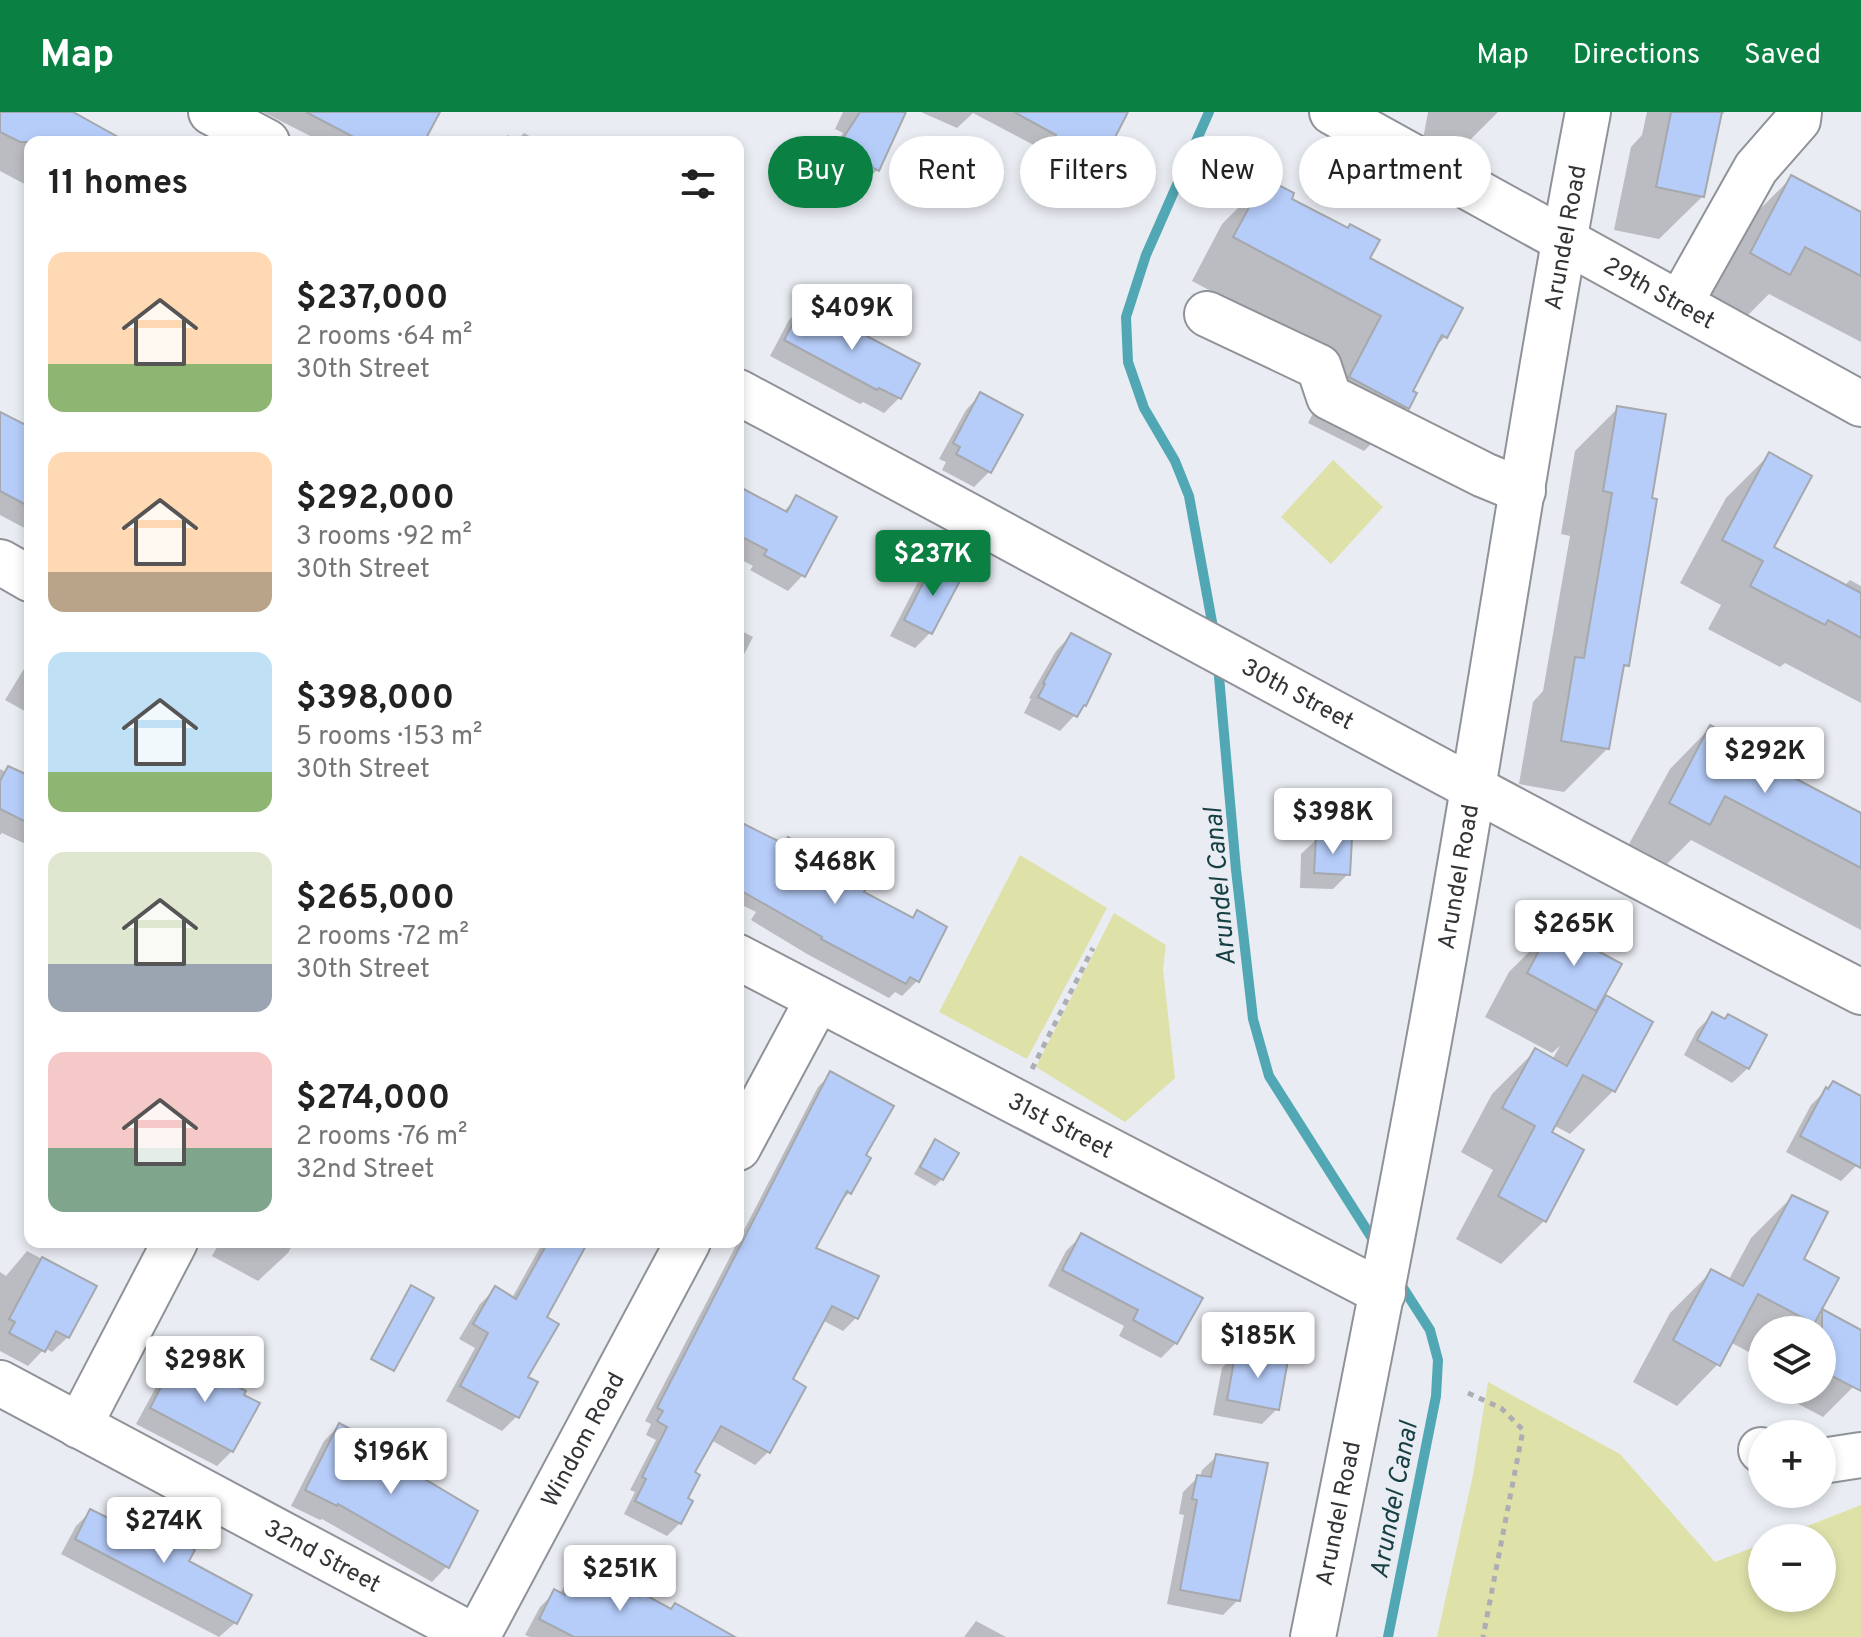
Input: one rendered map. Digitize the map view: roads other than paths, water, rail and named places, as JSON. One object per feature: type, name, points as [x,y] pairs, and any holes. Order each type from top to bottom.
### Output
[{"type":"street","points":[[211,112],[256,136]]},
{"type":"street","name":"29th Street","points":[[1332,112],[1861,404]]},
{"type":"street","name":"Arundel Road","points":[[1313,1637],[1383,1293],[1473,789],[1564,238],[1588,112]]},
{"type":"street","points":[[1680,303],[1756,168],[1798,120],[1799,112]]},
{"type":"street","points":[[1207,314],[1319,367],[1329,397],[1484,475],[1523,491]]},
{"type":"street","name":"30th Street","points":[[744,395],[1473,789],[1861,992]]},
{"type":"street","name":"31st Street","points":[[744,960],[1383,1293]]},
{"type":"street","points":[[744,1137],[818,999]]},
{"type":"street","points":[[79,1426],[172,1248]]},
{"type":"street","name":"Windom Road","points":[[476,1637],[685,1248]]},
{"type":"street","name":"32nd Street","points":[[0,1383],[476,1637]]},
{"type":"street","points":[[1836,1459],[1861,1455]]},
{"type":"waterway","name":"Arundel Canal","points":[[1209,112],[1146,255],[1126,317],[1128,362],[1144,408],[1175,461],[1189,496],[1214,633]]},
{"type":"waterway","name":"Arundel Canal","points":[[1218,665],[1253,1019],[1269,1076],[1377,1246]]},
{"type":"waterway","name":"Arundel Canal","points":[[1388,1637],[1436,1396],[1438,1360],[1430,1330],[1398,1280]]}]
